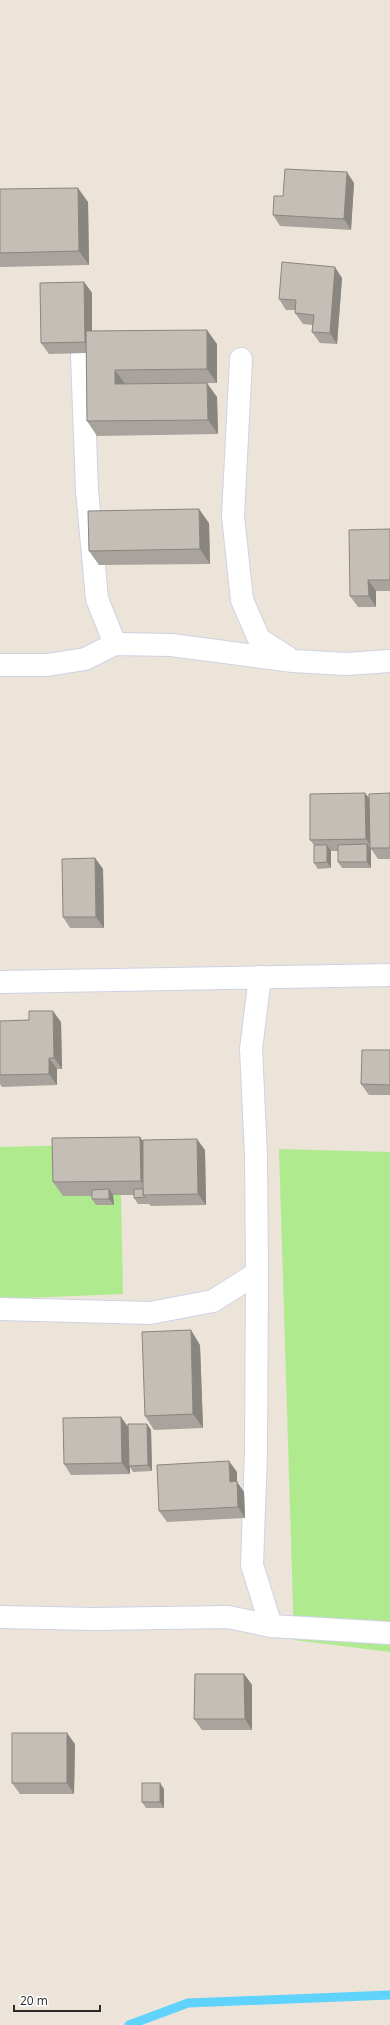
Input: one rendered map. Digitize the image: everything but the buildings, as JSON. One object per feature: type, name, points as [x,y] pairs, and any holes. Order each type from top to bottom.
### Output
[{"type":"street","points":[[82,356],[87,490],[98,599],[115,644]]},
{"type":"street","points":[[241,359],[232,516],[242,600],[259,639],[293,661]]},
{"type":"street","points":[[0,665],[48,665],[85,658],[115,644],[171,644],[293,661],[346,664],[390,661]]},
{"type":"street","points":[[0,982],[390,975]]},
{"type":"street","points":[[260,977],[251,1050],[256,1156],[257,1274],[256,1453],[252,1565],[271,1626]]},
{"type":"street","points":[[0,1309],[150,1313],[213,1302],[257,1274]]},
{"type":"street","points":[[0,1617],[228,1617],[271,1626],[390,1633]]},
{"type":"green space","points":[[120,1144],[123,1294],[0,1299],[0,1147]]},
{"type":"green space","points":[[279,1149],[390,1152],[390,1652],[294,1640]]},
{"type":"waterway","points":[[129,2025],[188,2003],[390,1995]]}]
